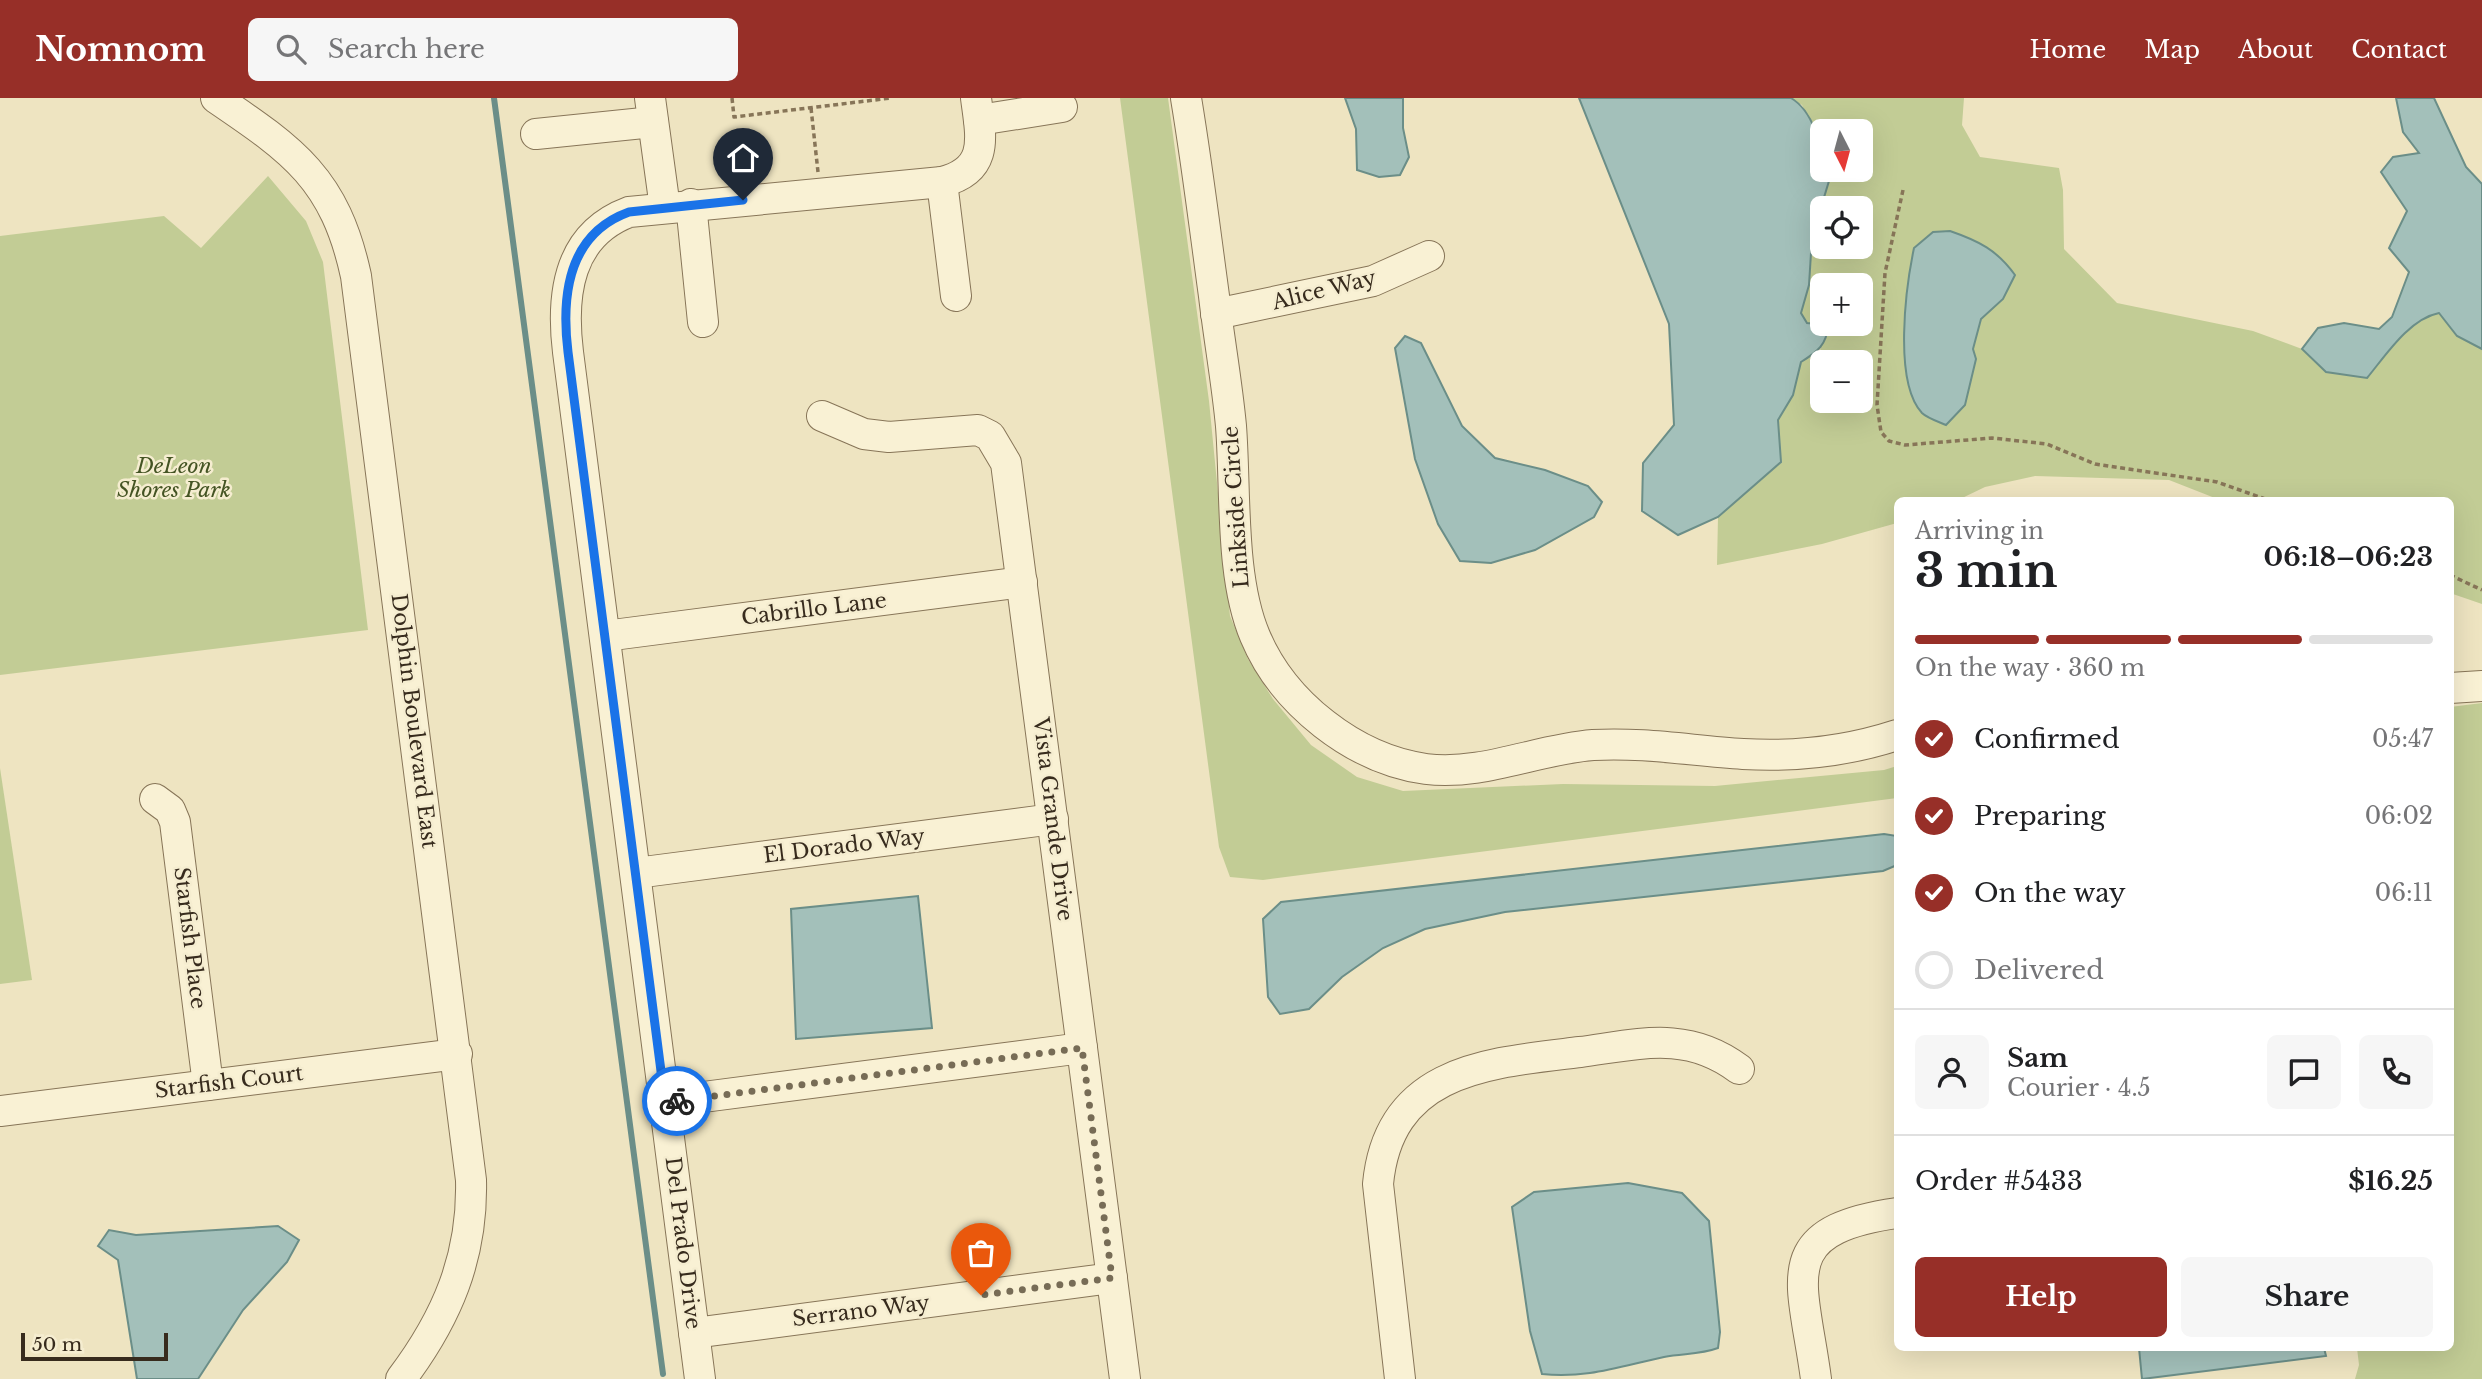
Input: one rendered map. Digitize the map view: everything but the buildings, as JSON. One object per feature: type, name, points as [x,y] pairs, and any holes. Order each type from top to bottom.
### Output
[{"type":"street","name":"Linkside Circle","points":[[1186,98],[1231,423],[1244,606],[1256,639],[1280,677],[1309,710],[1356,745],[1390,760],[1427,769],[1456,769],[1592,746],[1634,744],[1745,754],[1788,754],[1842,748],[1894,736]]},
{"type":"street","name":"Dolphin Boulevard East","points":[[231,102],[308,169],[339,216],[356,276],[471,1180],[467,1246],[447,1309],[425,1348],[401,1379]]},
{"type":"street","points":[[956,296],[942,182],[960,176],[975,163],[981,140],[977,109],[1062,107]]},
{"type":"street","points":[[536,134],[651,110],[678,206],[703,322]]},
{"type":"street","name":"Del Prado Drive","points":[[700,1379],[566,341],[566,292],[571,270],[582,248],[597,229],[612,218],[629,212],[942,182]]},
{"type":"street","name":"Alice Way","points":[[1216,314],[1373,281],[1429,256]]},
{"type":"street","name":"Vista Grande Drive","points":[[822,416],[864,434],[889,437],[978,430],[990,436],[1006,463],[1125,1379]]},
{"type":"street","name":"Cabrillo Lane","points":[[605,636],[1022,582]]},
{"type":"street","points":[[2454,688],[2482,685]]},
{"type":"street","name":"Starfish Place","points":[[155,799],[170,810],[175,822],[208,1085]]},
{"type":"street","name":"El Dorado Way","points":[[636,873],[1053,819]]},
{"type":"street","points":[[1400,1379],[1378,1184],[1379,1168],[1391,1136],[1421,1097],[1452,1076],[1484,1064],[1659,1042],[1718,1053],[1739,1069]]},
{"type":"street","points":[[665,1102],[1082,1048]]},
{"type":"street","name":"Starfish Court","points":[[0,1111],[457,1054]]},
{"type":"street","points":[[1815,1379],[1803,1279],[1808,1253],[1821,1237],[1849,1222],[1894,1214]]},
{"type":"street","name":"Serrano Way","points":[[694,1333],[1112,1278]]},
{"type":"path","points":[[732,98],[734,117],[891,98]]},
{"type":"path","points":[[811,108],[820,193]]},
{"type":"path","points":[[1903,190],[1885,274],[1877,405],[1881,432],[1889,441],[1905,445],[1992,438],[2047,444],[2095,464],[2217,482],[2260,497]]},
{"type":"path","points":[[2454,577],[2482,590]]},
{"type":"green space","points":[[1120,98],[1168,98],[1209,401],[1230,616],[1248,659],[1273,699],[1311,745],[1357,777],[1403,791],[1563,784],[1715,786],[1894,767],[1894,798],[1263,880],[1230,877],[1219,847]]},
{"type":"green space","points":[[1791,98],[1964,98],[1962,125],[1980,157],[2059,168],[2063,190],[2064,249],[2117,303],[2253,331],[2302,349],[2326,372],[2367,378],[2408,330],[2418,322],[2439,313],[2457,336],[2482,349],[2482,604],[2454,594],[2454,497],[2212,497],[2169,480],[2035,476],[1985,487],[1964,497],[1894,497],[1894,524],[1822,544],[1717,565],[1718,517],[1781,463],[1778,420],[1793,395],[1801,362],[1810,356],[1810,413],[1873,413],[1873,350],[1819,350],[1814,336],[1873,336],[1873,273],[1810,273],[1810,329],[1801,313],[1809,285],[1811,259],[1873,259],[1873,196],[1824,196],[1828,182],[1873,182],[1873,119],[1810,119],[1810,122],[1802,105]]},
{"type":"green space","name":"DeLeon Shores Park","points":[[268,176],[306,221],[323,262],[368,630],[0,675],[0,236],[164,216],[201,248]]},
{"type":"green space","points":[[2482,703],[2482,1379],[2355,1379],[2359,1365],[2357,1351],[2454,1351],[2454,706]]},
{"type":"green space","points":[[0,768],[32,980],[0,984]]},
{"type":"water","points":[[1345,98],[1403,98],[1403,128],[1409,157],[1400,175],[1379,177],[1357,170],[1356,129]]},
{"type":"water","points":[[1579,98],[1791,98],[1799,104],[1810,120],[1810,182],[1829,182],[1824,196],[1810,196],[1809,285],[1801,313],[1810,323],[1810,336],[1826,338],[1817,350],[1810,350],[1810,356],[1801,362],[1793,395],[1778,420],[1781,462],[1718,517],[1678,535],[1642,511],[1643,463],[1674,425],[1669,324]]},
{"type":"water","points":[[2396,98],[2434,98],[2466,167],[2482,184],[2482,349],[2457,336],[2439,313],[2418,322],[2408,330],[2367,378],[2326,372],[2302,349],[2318,328],[2344,323],[2379,329],[2392,317],[2409,272],[2389,248],[2407,211],[2381,172],[2393,157],[2419,153],[2403,132]]},
{"type":"water","points":[[1950,231],[1987,247],[2015,275],[2003,299],[1981,319],[1973,349],[1976,359],[1965,405],[1946,425],[1924,415],[1913,399],[1907,379],[1904,333],[1914,248],[1933,232]]},
{"type":"water","points":[[1405,336],[1421,343],[1462,426],[1495,458],[1545,470],[1588,486],[1602,502],[1594,517],[1535,550],[1491,563],[1460,561],[1438,524],[1415,459],[1395,348]]},
{"type":"water","points":[[1884,834],[1894,836],[1894,866],[1883,871],[1505,912],[1425,929],[1383,948],[1342,977],[1309,1009],[1280,1014],[1268,997],[1263,919],[1281,902]]},
{"type":"water","points":[[918,896],[932,1028],[796,1039],[791,909]]},
{"type":"water","points":[[1628,1183],[1682,1193],[1709,1221],[1720,1332],[1718,1348],[1589,1373],[1542,1374],[1530,1331],[1512,1207],[1534,1192]]},
{"type":"water","points":[[278,1226],[299,1240],[287,1262],[243,1310],[198,1379],[137,1379],[118,1260],[98,1246],[109,1230],[136,1235]]},
{"type":"water","points":[[2139,1351],[2325,1351],[2326,1356],[2142,1379]]},
{"type":"waterway","points":[[494,98],[663,1374]]},
{"type":"way so far","points":[[677,1101],[1082,1048],[1112,1278],[981,1295]]},
{"type":"route","points":[[677,1101],[665,1102],[564,320],[566,292],[571,270],[582,248],[597,229],[612,218],[629,212],[743,200]]}]
